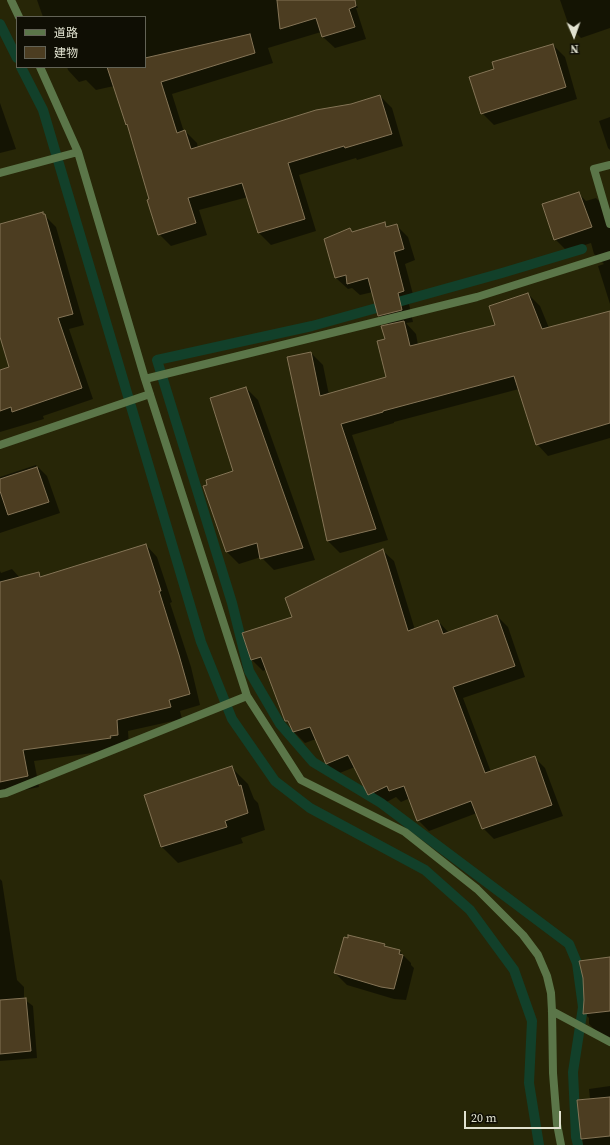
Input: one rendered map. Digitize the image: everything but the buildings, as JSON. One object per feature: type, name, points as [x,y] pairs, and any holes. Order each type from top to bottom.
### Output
[{"type":"street","points":[[11,0],[19,16]]},
{"type":"street","points":[[40,68],[78,152],[145,378],[247,696],[301,780],[404,832],[477,889],[524,935],[538,955],[547,976],[551,993],[553,1073],[557,1124],[561,1145]]},
{"type":"street","points":[[0,174],[78,152]]},
{"type":"street","points":[[610,165],[594,169],[610,224]]},
{"type":"street","points":[[145,378],[477,297],[610,255]]},
{"type":"street","points":[[0,445],[150,394]]},
{"type":"street","points":[[0,794],[6,793],[247,696]]},
{"type":"street","points":[[552,1012],[610,1042]]},
{"type":"waterway","points":[[0,24],[16,56]]},
{"type":"waterway","points":[[22,68],[43,110],[201,642],[232,719],[275,781],[310,808],[425,870],[470,910],[514,970],[532,1021],[529,1083],[539,1145]]},
{"type":"waterway","points":[[578,1145],[576,1137],[573,1072],[583,1007],[577,963],[569,944],[381,803],[313,762],[280,724],[249,671],[232,603],[157,360],[312,326],[582,249]]}]
